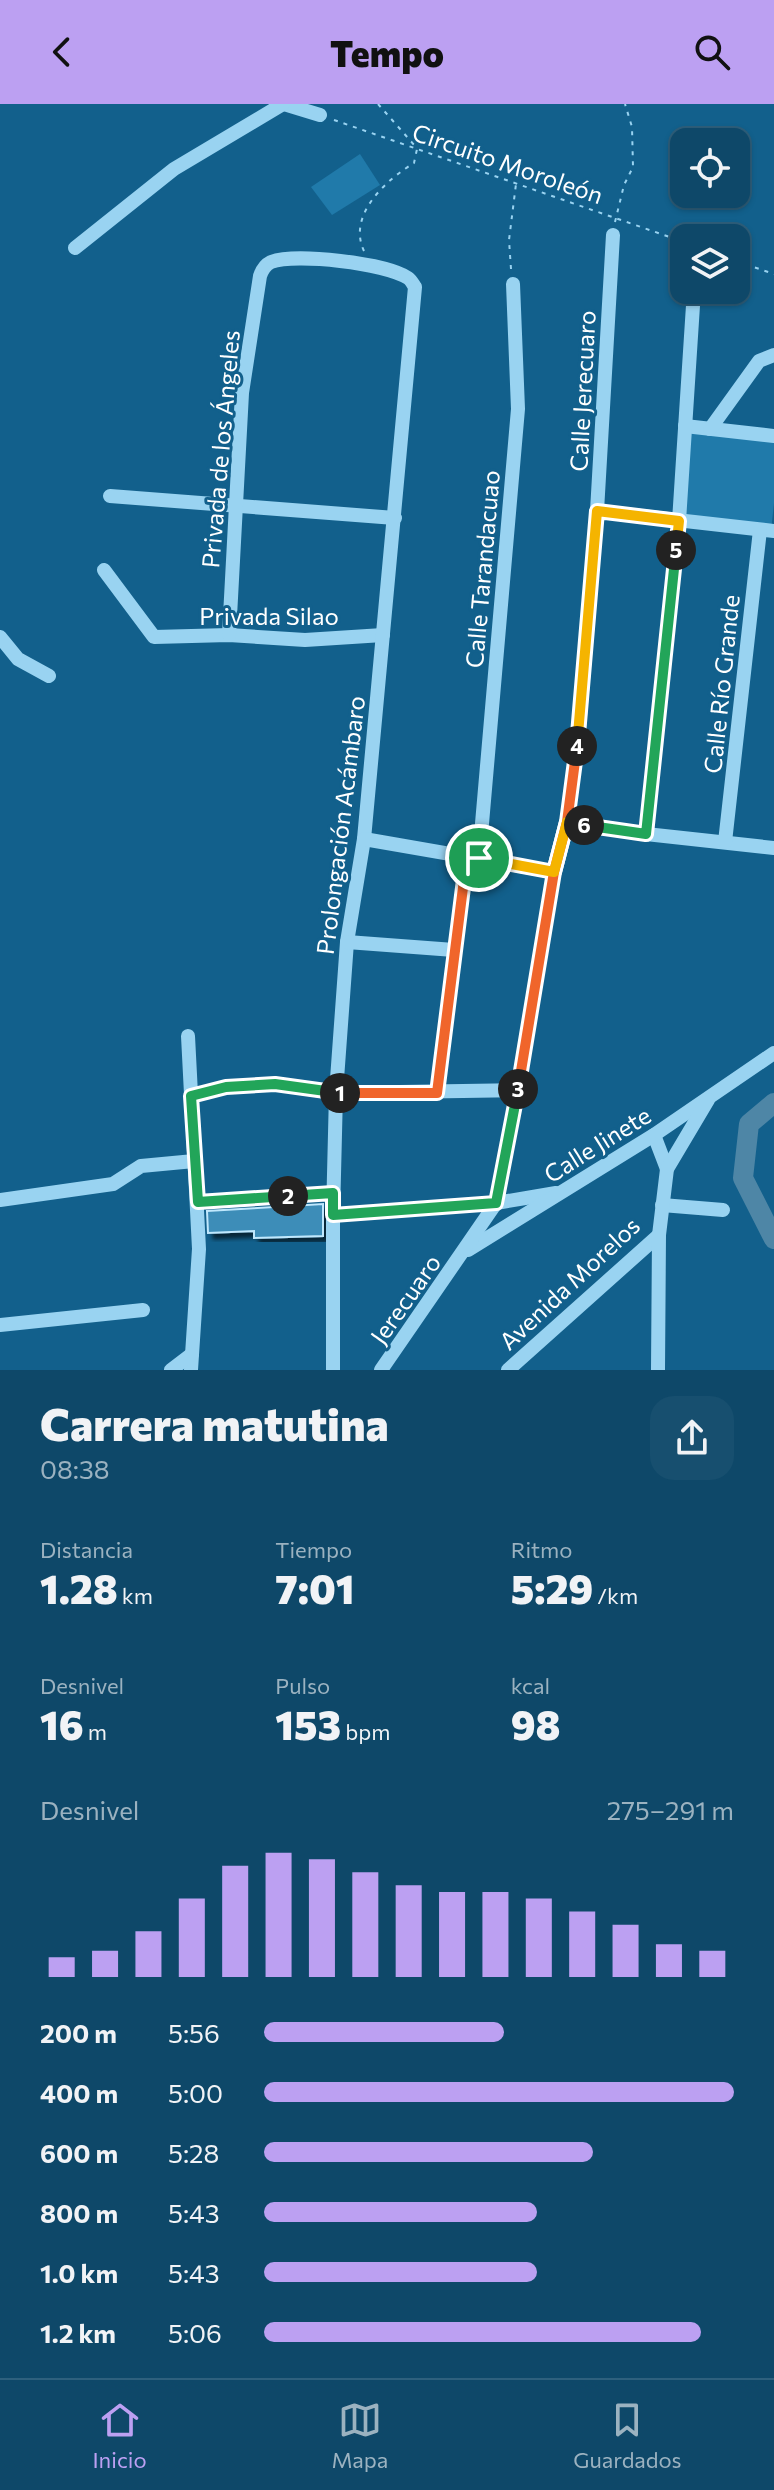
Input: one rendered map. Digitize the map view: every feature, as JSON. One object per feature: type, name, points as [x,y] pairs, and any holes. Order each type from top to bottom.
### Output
[{"type":"street","points":[[75,248],[174,169],[284,104],[320,115]]},
{"type":"street","name":"Calle Jerecuaro","points":[[464,1253],[496,1203],[554,872],[567,822],[578,740],[597,511],[613,235]]},
{"type":"street","name":"Privada de los Ángeles","points":[[229,635],[242,393],[263,267],[272,262],[302,259],[369,264]]},
{"type":"street","name":"Prolongación Acámbaro","points":[[333,1370],[336,1093],[347,942],[364,839],[415,287],[409,278],[369,264]]},
{"type":"street","name":"Calle Tarandacuao","points":[[437,1093],[454,950],[473,857],[518,409],[513,284]]},
{"type":"street","points":[[646,834],[679,521],[693,304]]},
{"type":"street","points":[[710,429],[759,361],[774,355]]},
{"type":"street","points":[[685,426],[774,436]]},
{"type":"street","points":[[110,496],[395,518]]},
{"type":"street","points":[[597,511],[767,531]]},
{"type":"street","name":"Calle Río Grande","points":[[725,842],[767,531]]},
{"type":"street","name":"Privada Silao","points":[[104,570],[154,637],[229,635],[305,640],[383,635]]},
{"type":"street","points":[[0,637],[18,659],[49,676]]},
{"type":"street","points":[[567,822],[774,848]]},
{"type":"street","points":[[364,839],[554,872]]},
{"type":"street","points":[[347,942],[454,950]]},
{"type":"street","points":[[188,1036],[199,1249],[191,1370]]},
{"type":"street","name":"Calle Jinete","points":[[464,1253],[654,1135],[774,1053]]},
{"type":"street","points":[[191,1096],[226,1087],[275,1084],[336,1093],[518,1090]]},
{"type":"street","name":"Avenida Morelos","points":[[508,1370],[659,1235],[667,1169],[710,1096]]},
{"type":"street","points":[[654,1135],[667,1169]]},
{"type":"street","points":[[0,1200],[113,1184],[141,1166],[194,1161]]},
{"type":"street","points":[[333,1215],[496,1203],[564,1191]]},
{"type":"street","points":[[198,1202],[333,1193]]},
{"type":"street","points":[[662,1205],[723,1210]]},
{"type":"street","points":[[658,1370],[659,1235]]},
{"type":"street","name":"Jerecuaro","points":[[381,1370],[464,1253]]},
{"type":"street","points":[[0,1325],[143,1310]]},
{"type":"street","points":[[171,1370],[192,1354]]},
{"type":"path","points":[[369,264],[359,241],[360,224],[371,201],[386,183],[414,163],[417,148],[378,104]]},
{"type":"path","points":[[613,235],[624,185],[633,167],[632,127],[625,104]]},
{"type":"path","name":"Circuito Moroleón","points":[[320,115],[670,237]]},
{"type":"path","points":[[513,284],[509,240],[517,183]]},
{"type":"path","points":[[750,266],[774,274]]},
{"type":"shaded area","points":[[360,154],[380,185],[332,215],[311,187]]},
{"type":"shaded area","points":[[685,426],[774,436],[771,531],[679,521]]},
{"type":"building","points":[[323,1204],[323,1236],[254,1238],[254,1231],[208,1233],[207,1211]]},
{"type":"waterway","points":[[774,1103],[749,1124],[743,1178],[774,1239]]},
{"type":"route","points":[[479,858],[467,856],[437,1093],[336,1093],[275,1084],[226,1087],[191,1096],[198,1202],[333,1193],[333,1215],[496,1203],[554,872],[567,822],[578,740],[597,511],[679,521],[646,834],[567,822],[554,872],[479,858]]}]
